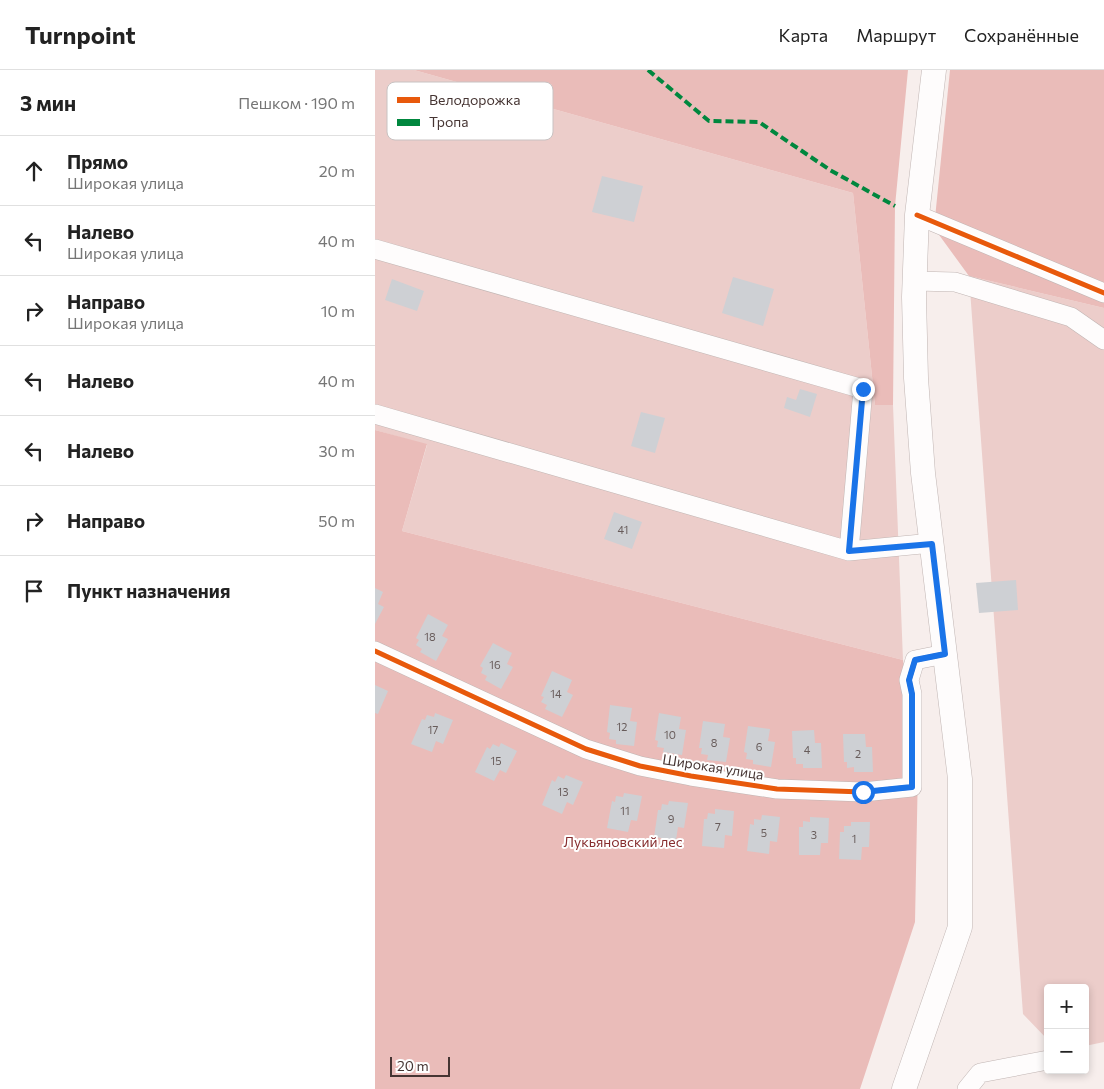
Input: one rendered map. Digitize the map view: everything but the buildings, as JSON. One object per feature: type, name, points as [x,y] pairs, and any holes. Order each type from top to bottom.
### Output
[{"type":"main road","points":[[904,1089],[960,927],[960,779],[923,473],[916,378],[915,281],[917,215],[934,70]]},
{"type":"street","points":[[917,215],[1104,293]]},
{"type":"street","points":[[375,249],[863,389],[849,551]]},
{"type":"street","points":[[915,281],[955,282],[1071,318],[1104,340]]},
{"type":"street","points":[[375,414],[849,551],[932,544]]},
{"type":"street","name":"Широкая улица","points":[[375,651],[586,749],[639,766],[777,789],[863,792],[912,787],[912,694],[909,680],[915,660],[945,654]]},
{"type":"street","points":[[967,1089],[980,1073],[1044,1061]]},
{"type":"shaded area","points":[[375,70],[414,70],[457,82],[387,82],[387,140],[553,140],[553,109],[853,193],[875,405],[893,405],[903,660],[402,531],[427,445],[375,430]]},
{"type":"shaded area","points":[[969,276],[1104,308],[1104,1042],[1089,1045],[1089,984],[1044,984],[1044,1036],[1023,1014]]},
{"type":"green space","points":[[414,70],[908,70],[895,206],[893,405],[875,405],[853,193],[553,109],[553,82],[457,82]]},
{"type":"green space","points":[[950,70],[1104,70],[1104,308],[969,276],[934,228]]},
{"type":"green space","name":"Лукьяновский лес","points":[[375,430],[427,444],[402,531],[903,660],[918,767],[915,922],[860,1089],[375,1089]]},
{"type":"marked path","points":[[648,70],[709,121],[759,122],[830,170],[895,206]]},
{"type":"cycle path","points":[[917,215],[1104,293]]},
{"type":"cycle path","points":[[375,651],[586,749],[640,766],[777,789],[863,792],[912,787],[912,694],[909,680],[915,660],[945,654]]},
{"type":"route","points":[[863,389],[849,551],[932,544],[945,654],[915,660],[909,680],[912,694],[912,787],[863,792]]}]
